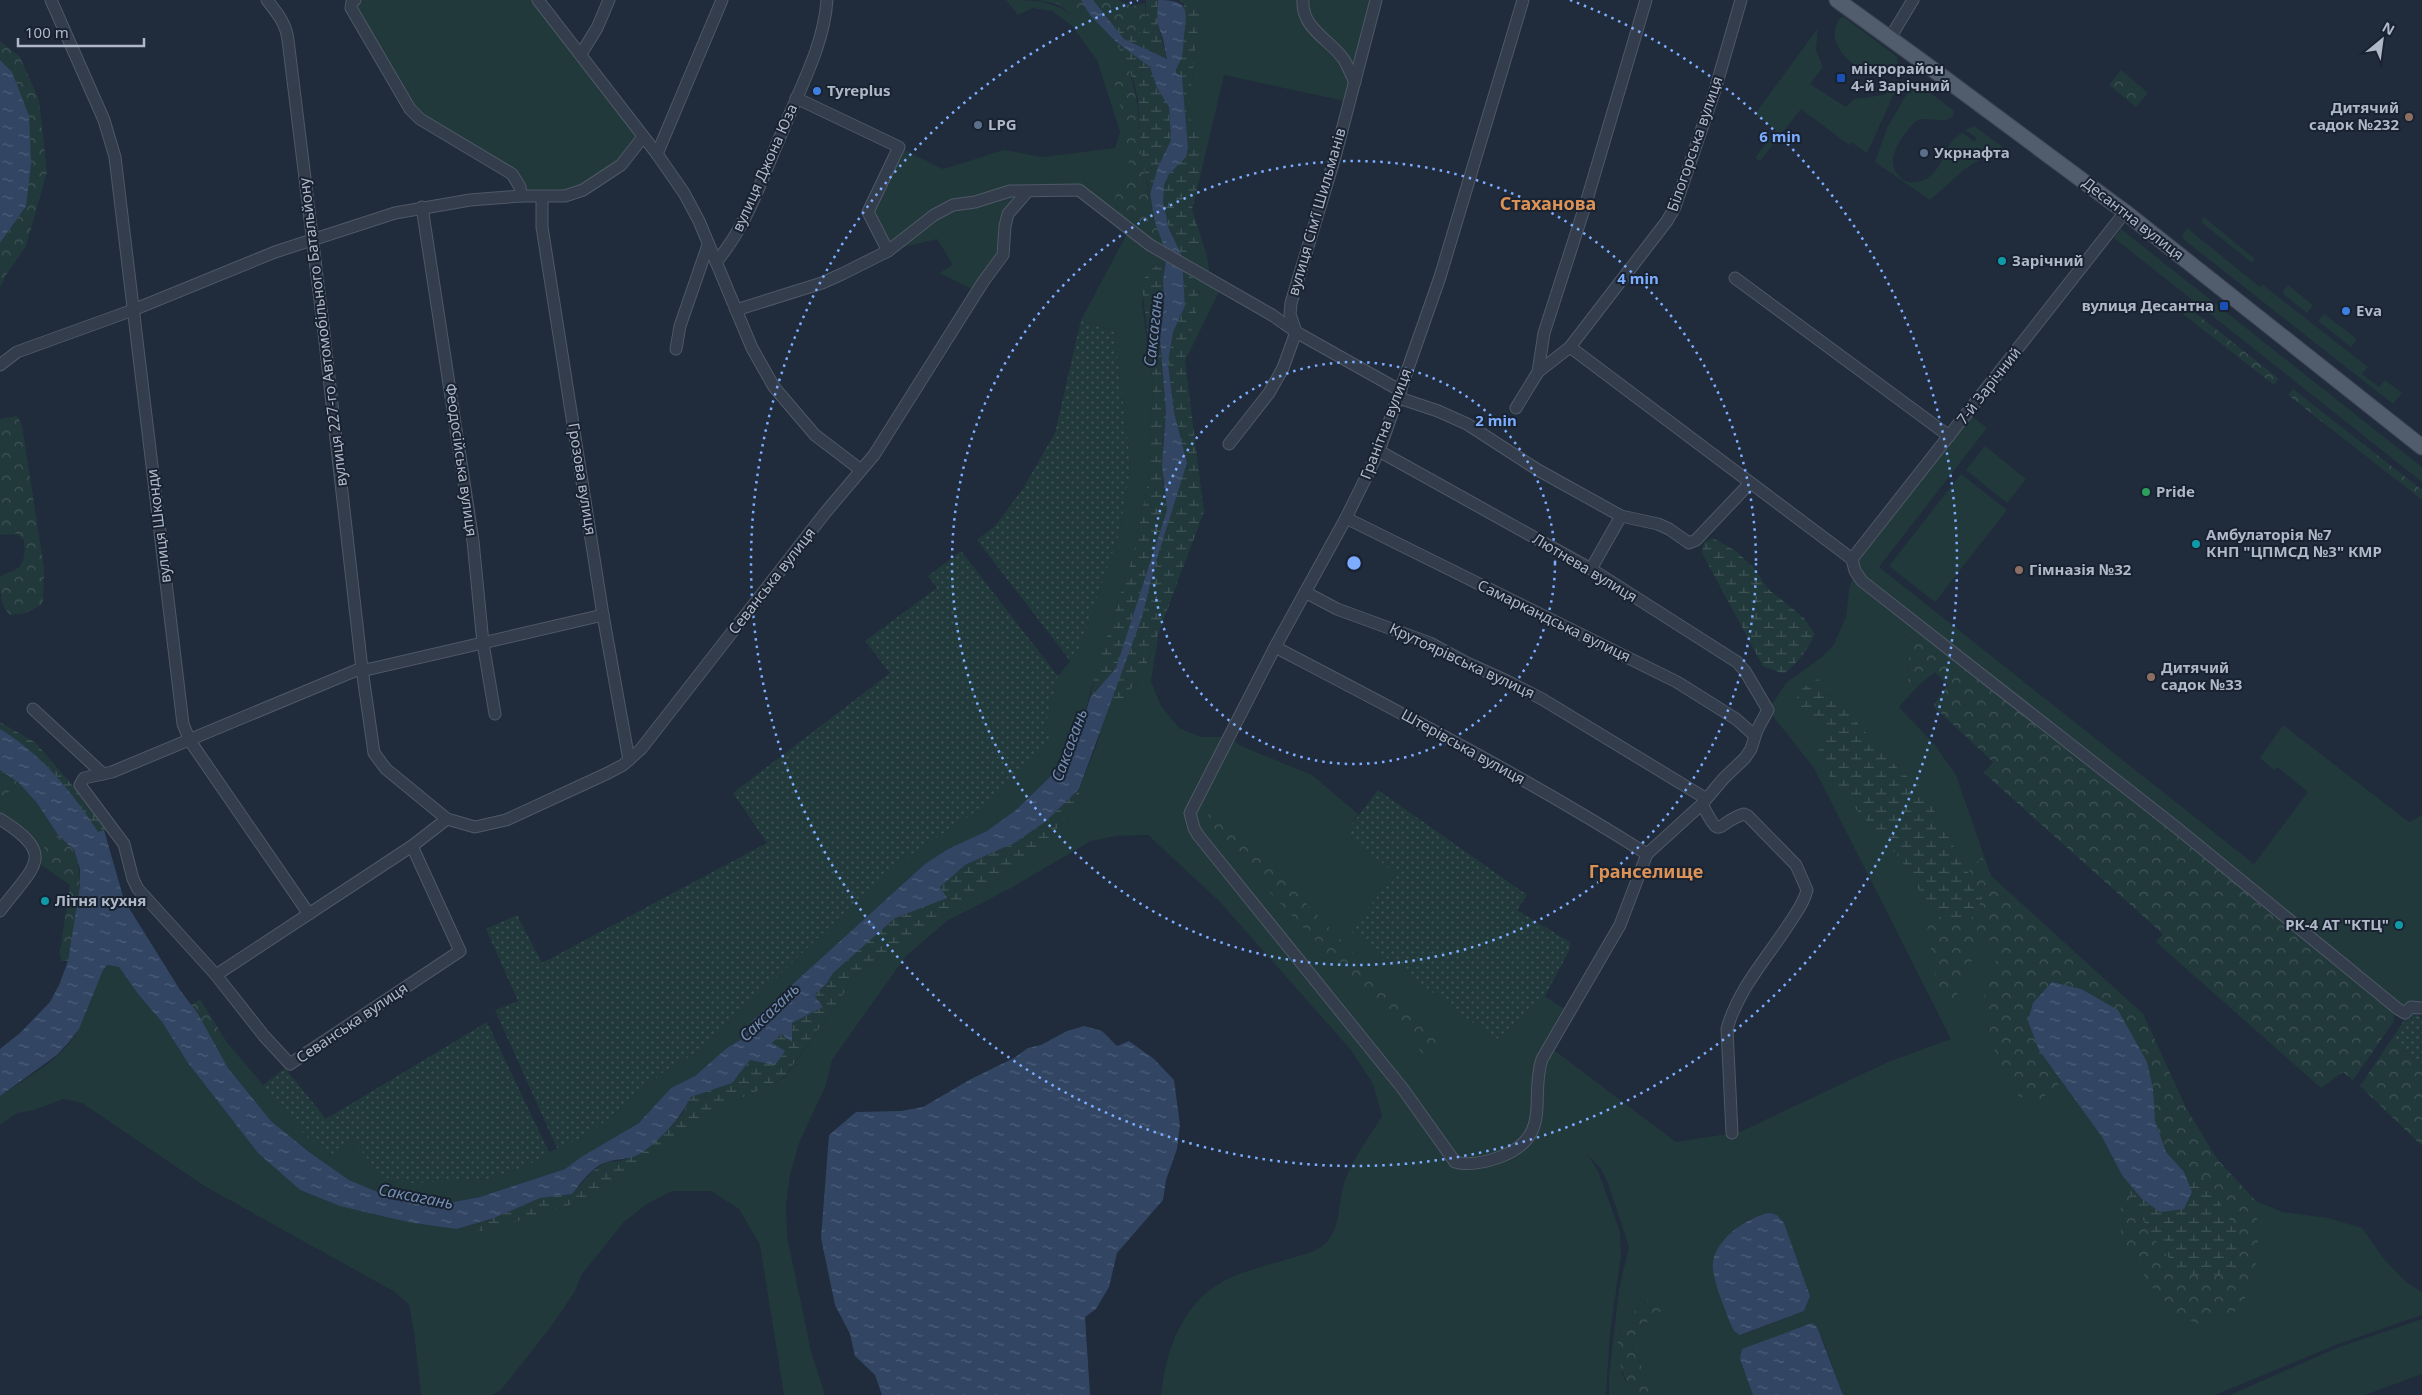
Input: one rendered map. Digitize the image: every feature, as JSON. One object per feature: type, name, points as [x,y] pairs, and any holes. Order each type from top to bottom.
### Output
[{"type":"main road","name":"Десантна вулиця","points":[[1836,0],[2125,212],[2422,447]]},
{"type":"street","name":"вулиця Шконди","points":[[52,0],[104,120],[115,158],[181,711],[190,741],[309,914]]},
{"type":"street","name":"вулиця 227-го Автомобільного Батальйону","points":[[267,0],[286,27],[362,670],[374,753],[378,761],[447,819]]},
{"type":"street","points":[[355,0],[352,2],[351,8],[410,109],[420,118],[512,174],[520,187],[522,196]]},
{"type":"street","points":[[538,0],[657,154],[684,193],[699,221],[752,348],[786,404],[815,435],[861,470]]},
{"type":"street","points":[[581,54],[597,28],[609,0]]},
{"type":"street","points":[[657,154],[722,0]]},
{"type":"street","name":"вулиця Джона Юза","points":[[716,262],[736,236],[820,42],[827,0]]},
{"type":"street","points":[[1303,0],[1304,15],[1310,24],[1342,56],[1355,82]]},
{"type":"street","name":"вулиця Сімʼї Шильманів","points":[[1296,332],[1290,314],[1291,303],[1335,157],[1376,0]]},
{"type":"street","name":"Гранітна вулиця","points":[[1523,0],[1440,277],[1379,451],[1346,518],[1275,647],[1190,813],[1192,823],[1198,835],[1403,1089],[1455,1162],[1465,1165],[1495,1159],[1513,1152],[1532,1131],[1538,1110],[1537,1073],[1542,1059],[1620,925],[1647,854]]},
{"type":"street","points":[[1516,408],[1538,372],[1544,333],[1586,203],[1646,0]]},
{"type":"street","name":"Білогорська вулиця","points":[[1538,372],[1570,347],[1656,236],[1675,207],[1715,90],[1741,0]]},
{"type":"street","points":[[1890,38],[1913,0]]},
{"type":"street","name":"вулиця Джона Юза","points":[[796,98],[899,148],[868,212],[888,251]]},
{"type":"street","points":[[0,365],[11,356],[133,310],[312,238],[395,213],[422,207],[522,196],[565,196],[583,190],[621,165],[643,138]]},
{"type":"street","points":[[736,310],[822,283],[888,251],[934,215],[953,205],[975,202],[1010,191],[1078,190],[1150,245],[1272,315],[1296,332],[1400,395],[1467,424],[1538,470],[1620,516],[1658,524],[1689,543],[1696,540],[1750,484]]},
{"type":"street","name":"Севанська вулиця","points":[[447,819],[474,827],[506,820],[583,786],[629,760],[641,748],[874,455],[983,282],[1003,255],[1005,226],[1008,214],[1027,192]]},
{"type":"street","name":"Грозова вулиця","points":[[542,197],[542,227],[602,615],[629,760]]},
{"type":"street","name":"Феодосійська вулиця","points":[[422,207],[473,541],[483,643],[495,714]]},
{"type":"street","name":"7-й Зарічний","points":[[1852,558],[2125,212]]},
{"type":"street","points":[[676,349],[680,326],[708,245]]},
{"type":"street","points":[[1735,278],[1949,436]]},
{"type":"street","points":[[1229,444],[1277,382],[1296,332]]},
{"type":"street","points":[[1570,347],[1750,484],[1852,558],[1855,571],[1862,581],[2177,828],[2398,1009],[2405,1013],[2411,1007],[2422,1006]]},
{"type":"street","name":"Лютнева вулиця","points":[[1379,451],[1591,569],[1737,662],[1746,671],[1768,710],[1754,735]]},
{"type":"street","points":[[1591,569],[1620,516]]},
{"type":"street","name":"Самаркандська вулиця","points":[[1346,518],[1677,682],[1736,719],[1754,735]]},
{"type":"street","name":"Крутоярівська вулиця","points":[[1305,592],[1338,609],[1430,643],[1534,695],[1704,801]]},
{"type":"street","points":[[447,819],[412,846],[216,975],[138,889],[133,879],[124,844],[80,787],[84,778],[103,774],[190,741],[351,672],[602,615]]},
{"type":"street","name":"Штерівська вулиця","points":[[1275,647],[1436,731],[1577,810],[1647,854]]},
{"type":"street","points":[[33,709],[103,774]]},
{"type":"street","points":[[1647,854],[1704,801],[1750,753],[1754,735]]},
{"type":"street","points":[[1704,801],[1713,826],[1718,828],[1722,828],[1739,816],[1744,814],[1748,816],[1796,865],[1807,890],[1805,900],[1738,998],[1731,1014],[1727,1029],[1732,1133]]},
{"type":"street","points":[[0,819],[29,840],[36,851],[36,861],[0,911]]},
{"type":"street","name":"Севанська вулиця","points":[[216,975],[283,1058],[292,1064],[460,951],[412,846]]},
{"type":"green space","points":[[355,0],[538,0],[643,137],[630,155],[583,190],[521,196],[516,179],[420,119],[352,2]]},
{"type":"green space","points":[[1006,0],[1034,1],[1050,4],[1066,11],[1073,17],[1080,14],[1084,4],[1114,40],[1124,56],[1129,73],[1146,177],[1157,224],[1167,255],[1167,260],[1148,271],[1142,304],[1153,387],[1148,482],[1134,552],[1095,674],[1079,736],[1050,777],[1016,810],[987,831],[948,849],[925,864],[751,1022],[744,1038],[728,1047],[695,1076],[671,1088],[639,1123],[581,1157],[565,1169],[480,1197],[448,1203],[394,1199],[349,1180],[309,1152],[271,1121],[228,1068],[215,1047],[226,1041],[308,1138],[350,1137],[465,1180],[488,1179],[527,1166],[549,1152],[580,1138],[614,1115],[662,1073],[702,1049],[847,910],[1045,727],[1058,676],[1079,650],[1119,534],[1131,466],[1114,332],[1081,320],[1130,228],[1083,193],[1027,192],[1016,203],[1005,248],[978,292],[939,273],[953,265],[937,239],[888,251],[868,212],[899,147],[943,169],[1004,150],[1043,157],[1115,148],[1120,132],[1097,60],[1072,26],[1052,11],[1032,8],[1018,15]]},
{"type":"green space","points":[[1037,0],[1081,0],[1084,4],[1077,20],[1058,4]]},
{"type":"green space","points":[[1093,0],[1118,0],[1132,6],[1145,3],[1146,22],[1143,33],[1120,27],[1102,13]]},
{"type":"green space","points":[[1146,0],[1159,0],[1157,22],[1167,59],[1124,39],[1109,21],[1132,32],[1143,33],[1146,22]]},
{"type":"green space","points":[[1179,0],[1197,0],[1202,8],[1196,41],[1188,116],[1198,132],[1201,149],[1201,173],[1192,209],[1202,240],[1194,252],[1182,256],[1169,227],[1163,206],[1164,185],[1168,175],[1183,160],[1188,148],[1182,76],[1176,73],[1184,4]]},
{"type":"green space","points":[[1197,0],[1376,0],[1349,102],[1224,75],[1201,173],[1201,149],[1188,116],[1196,41],[1202,8]]},
{"type":"green space","points":[[1844,17],[1897,57],[1898,64],[1895,68],[1874,76],[1849,61],[1837,45],[1835,36],[1835,27],[1840,18]]},
{"type":"green space","points":[[1818,28],[1816,50],[1823,67],[1810,84],[1846,107],[1854,99],[1884,95],[1900,81],[1867,153],[1851,142],[1849,145],[1801,109],[1760,161],[1755,158],[1776,130],[1755,114]]},
{"type":"green space","points":[[0,41],[20,57],[39,100],[47,172],[26,246],[6,275],[0,288],[0,243],[26,206],[12,72],[0,60]]},
{"type":"green space","points":[[1115,41],[1150,66],[1157,88],[1169,107],[1171,140],[1158,167],[1150,194],[1142,161],[1138,101],[1135,85]]},
{"type":"green space","points":[[1127,64],[1136,100],[1145,178],[1161,238],[1142,229],[1124,217],[1119,211],[1115,200],[1118,191],[1127,177],[1129,167],[1121,108],[1112,73],[1115,65]]},
{"type":"green space","points":[[2121,70],[2148,93],[2136,107],[2109,85]]},
{"type":"green space","points":[[1916,82],[1953,110],[1954,115],[1944,120],[1922,119],[1916,121],[1908,130],[1896,149],[1893,163],[1895,170],[1903,180],[1917,182],[1926,179],[1938,166],[1956,137],[1963,133],[1974,142],[1977,138],[1965,130],[1974,126],[2003,147],[1966,168],[1930,200],[1875,162],[1887,128],[1912,85]]},
{"type":"green space","points":[[2204,217],[2255,259],[2252,263],[2201,222]]},
{"type":"green space","points":[[2187,228],[2260,287],[2263,285],[2368,367],[2362,374],[2379,387],[2385,380],[2402,393],[2393,404],[2183,239],[2182,236]]},
{"type":"green space","points":[[2121,229],[2422,467],[2422,482],[2114,238]]},
{"type":"green space","points":[[1202,240],[1210,276],[1223,284],[1185,361],[1186,347],[1199,291],[1183,270],[1182,256],[1194,252]]},
{"type":"green space","points":[[1167,260],[1163,281],[1164,307],[1160,339],[1166,411],[1163,440],[1163,481],[1167,510],[1116,668],[1090,698],[1095,674],[1134,552],[1148,482],[1153,387],[1142,284],[1148,271]]},
{"type":"green space","points":[[1183,270],[1195,280],[1198,288],[1197,308],[1185,361],[1204,512],[1143,674],[1123,698],[1108,704],[1142,617],[1155,565],[1187,463],[1174,412],[1168,363],[1173,332],[1185,306]]},
{"type":"green space","points":[[2288,285],[2313,305],[2307,313],[2282,293]]},
{"type":"green space","points":[[2188,307],[2279,379],[2274,385],[2183,314]]},
{"type":"green space","points":[[2324,314],[2357,339],[2351,347],[2318,321]]},
{"type":"green space","points":[[1081,320],[1114,332],[1131,466],[1119,534],[1079,650],[1071,662],[977,540],[995,526],[1022,490],[1055,433]]},
{"type":"green space","points":[[2293,389],[2422,490],[2422,500],[2288,395]]},
{"type":"green space","points":[[1968,413],[1987,428],[1879,567],[2254,864],[2308,792],[2277,767],[2274,770],[2260,758],[2283,725],[2409,822],[2422,815],[2422,1001],[2421,1008],[2405,1013],[1911,621],[1908,682],[1919,685],[1899,707],[1935,745],[1956,775],[1991,876],[2143,1014],[2186,1108],[2217,1159],[2239,1185],[2256,1201],[2282,1212],[2328,1218],[2362,1228],[2384,1259],[2406,1282],[2422,1292],[2422,1315],[2338,1344],[2215,1395],[1843,1395],[1822,1338],[1740,1359],[1753,1395],[1657,1395],[1632,1350],[1633,1338],[1641,1327],[1661,1311],[1646,1301],[1629,1317],[1620,1330],[1622,1374],[1633,1395],[1609,1395],[1609,1376],[1619,1289],[1629,1247],[1608,1183],[1601,1169],[1587,1154],[1598,1171],[1620,1232],[1621,1256],[1610,1333],[1606,1395],[1161,1395],[1167,1361],[1179,1329],[1197,1302],[1209,1290],[1231,1277],[1309,1253],[1325,1244],[1329,1239],[1336,1225],[1344,1185],[1350,1170],[1382,1116],[1373,1084],[1351,1050],[1219,901],[1148,835],[1116,836],[1091,841],[1011,888],[947,921],[906,956],[832,1060],[826,1085],[799,1143],[790,1175],[786,1204],[787,1236],[811,1351],[825,1395],[784,1395],[760,1245],[739,1209],[711,1191],[672,1191],[647,1204],[624,1222],[582,1274],[574,1293],[550,1328],[501,1390],[492,1395],[421,1395],[409,1305],[395,1292],[206,1187],[82,1103],[64,1099],[34,1110],[17,1113],[0,1125],[0,1096],[65,1049],[79,1028],[103,970],[107,965],[119,967],[138,994],[162,1022],[188,1063],[258,1153],[300,1190],[340,1206],[456,1229],[481,1231],[503,1226],[588,1199],[632,1173],[725,1105],[785,1077],[854,979],[871,962],[929,927],[990,884],[1030,859],[1080,802],[1079,789],[1097,744],[1108,704],[1130,690],[1143,672],[1160,626],[1151,681],[1161,706],[1179,728],[1201,737],[1229,737],[1241,746],[1312,775],[1358,814],[1346,833],[1396,873],[1352,931],[1496,1040],[1545,996],[1569,1012],[1550,1047],[1676,1142],[1740,1132],[1888,1062],[1951,1039],[1814,768],[1768,710],[1786,683],[1822,657],[1833,646],[1846,617],[1849,590],[1855,571],[1852,559]],"holes":[[[2039,1050],[2184,1172],[2122,1175],[2102,1137]],[[1770,1213],[1777,1215],[1784,1223],[1810,1296],[1804,1311],[1741,1335],[1715,1258],[1737,1228],[1752,1218]]]},
{"type":"green space","points":[[17,416],[22,425],[44,568],[43,604],[26,613],[10,615],[2,602],[0,577],[15,570],[21,564],[24,556],[24,540],[17,534],[0,535],[0,419]]},
{"type":"green space","points":[[1985,446],[2026,479],[2007,503],[1966,470]]},
{"type":"green space","points":[[1961,474],[2007,510],[1935,602],[1889,566]]},
{"type":"green space","points":[[1713,538],[1736,551],[1753,567],[1768,589],[1803,617],[1815,634],[1802,656],[1784,674],[1763,666],[1702,553],[1704,542]]},
{"type":"green space","points":[[961,551],[1058,676],[1045,727],[1052,735],[1024,766],[972,814],[904,859],[847,910],[702,1049],[662,1073],[614,1115],[580,1139],[557,1148],[495,1010],[518,1001],[486,929],[517,915],[542,963],[767,843],[733,793],[890,673],[865,641],[937,588],[928,576]]},
{"type":"green space","points":[[1911,620],[2393,1009],[2394,1021],[2353,1080],[2343,1072],[2321,1088],[2156,942],[2163,934],[1984,773],[1993,762],[1933,706],[1948,685],[1935,672],[1919,685],[1908,682]]},
{"type":"green space","points":[[1818,679],[1900,771],[1921,787],[1982,898],[1975,916],[1960,923],[1933,914],[1897,855],[1834,783],[1817,752],[1824,744],[1825,733],[1809,716],[1798,712],[1796,706],[1798,691]]},
{"type":"green space","points":[[0,722],[36,743],[109,828],[98,833],[55,775],[30,750],[0,729]]},
{"type":"green space","points":[[0,770],[18,782],[2,799],[0,798]]},
{"type":"green space","points":[[18,782],[37,803],[58,835],[36,855],[0,819],[0,798]]},
{"type":"green space","points":[[1079,789],[1080,802],[1030,859],[990,884],[929,927],[871,962],[854,979],[785,1076],[768,1086],[725,1105],[632,1173],[588,1199],[503,1226],[481,1231],[456,1229],[494,1218],[540,1198],[572,1194],[593,1171],[606,1162],[620,1161],[642,1153],[682,1114],[691,1097],[732,1083],[750,1060],[780,1034],[791,1041],[791,1023],[823,1007],[814,995],[827,983],[833,973],[895,917],[946,898],[940,887],[965,865],[1016,842],[1045,822]]},
{"type":"green space","points":[[1378,790],[1527,895],[1517,910],[1570,942],[1569,951],[1545,996],[1496,1040],[1351,931],[1395,873],[1345,833]]},
{"type":"green space","points":[[1212,811],[1219,811],[1440,1045],[1439,1052],[1432,1058],[1426,1057],[1205,824],[1206,817]]},
{"type":"green space","points":[[58,835],[74,852],[80,877],[78,906],[68,961],[61,961],[60,951],[70,885],[36,861],[36,855]]},
{"type":"green space","points":[[1982,857],[1991,876],[2143,1014],[2186,1108],[2217,1159],[2256,1201],[2258,1243],[2255,1280],[2238,1310],[2201,1325],[2178,1315],[2150,1285],[2122,1240],[2119,1214],[2128,1189],[2151,1233],[2168,1257],[2203,1178],[2184,1172],[2166,1152],[2155,1121],[2153,1089],[2147,1062],[2130,1029],[2039,1050],[2062,1081],[2041,1099],[2019,1097],[1993,1047],[1985,1007],[1984,984],[1988,971],[2002,954],[1996,942],[1982,938],[1977,945],[1967,977],[1951,1001],[1937,987],[1927,925],[1933,914],[1960,923],[1982,898],[1968,872]]},
{"type":"green space","points":[[200,999],[226,1041],[215,1047],[191,1005]]},
{"type":"green space","points":[[2410,1012],[2418,1014],[2422,1018],[2422,1066],[2391,1040]]},
{"type":"green space","points":[[487,1022],[549,1152],[527,1166],[488,1179],[410,1183],[383,1177],[350,1137],[331,1155],[308,1138],[262,1086],[285,1068],[326,1119]]},
{"type":"green space","points":[[2391,1040],[2422,1066],[2422,1146],[2360,1086]]},
{"type":"green space","points":[[2184,1172],[2203,1178],[2238,1234],[2239,1258],[2231,1272],[2199,1276],[2189,1273],[2178,1266],[2160,1247],[2128,1189],[2134,1181],[2182,1179]]},
{"type":"green space","points":[[1652,1298],[1660,1304],[1661,1311],[1641,1327],[1633,1338],[1632,1349],[1657,1395],[1633,1395],[1623,1374],[1618,1352],[1618,1342],[1625,1322],[1646,1301]]},
{"type":"green space","points":[[2422,1319],[2422,1374],[2365,1395],[2230,1395],[2339,1347]]},
{"type":"water","name":"Саксагань","points":[[1081,0],[1093,0],[1124,39],[1167,59],[1157,22],[1158,0],[1176,2],[1184,8],[1186,19],[1183,50],[1176,73],[1182,76],[1188,148],[1186,157],[1169,174],[1164,185],[1163,202],[1169,229],[1182,256],[1185,306],[1173,332],[1168,363],[1174,412],[1187,463],[1155,565],[1142,617],[1079,789],[1045,822],[1016,842],[965,865],[940,887],[947,898],[895,918],[833,973],[827,983],[814,995],[823,1007],[792,1023],[792,1042],[781,1034],[772,1043],[785,1051],[775,1065],[750,1060],[732,1083],[691,1097],[664,1134],[643,1152],[630,1158],[601,1164],[587,1176],[572,1194],[540,1198],[494,1218],[456,1229],[408,1222],[340,1206],[300,1190],[258,1153],[188,1063],[162,1022],[138,994],[119,967],[107,965],[103,970],[79,1029],[69,1042],[57,1055],[0,1096],[0,1049],[20,1033],[50,1002],[68,961],[80,886],[80,869],[74,850],[58,835],[37,803],[18,782],[0,770],[0,729],[30,750],[43,762],[77,802],[98,832],[104,830],[124,900],[180,990],[198,1014],[228,1068],[271,1121],[309,1152],[349,1180],[394,1199],[448,1203],[480,1197],[565,1169],[581,1157],[639,1123],[671,1088],[695,1076],[728,1047],[744,1038],[751,1022],[925,864],[948,849],[987,831],[1016,810],[1050,777],[1079,736],[1090,698],[1116,668],[1167,510],[1162,465],[1166,411],[1160,339],[1164,307],[1163,281],[1167,255],[1155,222],[1150,194],[1158,167],[1171,140],[1169,107],[1157,88],[1150,67],[1115,41],[1090,15]]},
{"type":"water","points":[[0,60],[12,72],[29,116],[31,164],[26,206],[0,243]]},
{"type":"water","points":[[2052,982],[2081,989],[2118,1010],[2147,1062],[2153,1089],[2155,1121],[2166,1152],[2184,1172],[2192,1192],[2184,1209],[2160,1212],[2142,1199],[2122,1175],[2102,1137],[2039,1050],[2028,1021],[2033,1003]]},
{"type":"water","points":[[1084,1026],[1102,1031],[1117,1046],[1129,1041],[1154,1059],[1174,1080],[1180,1125],[1177,1149],[1166,1180],[1163,1200],[1117,1253],[1109,1287],[1096,1309],[1085,1317],[1090,1395],[882,1395],[875,1375],[855,1356],[850,1334],[835,1305],[821,1238],[829,1135],[856,1112],[901,1111],[923,1107],[971,1079],[1014,1058],[1028,1048],[1041,1045],[1067,1031]]},
{"type":"water","points":[[1770,1213],[1777,1215],[1784,1223],[1810,1296],[1804,1311],[1740,1335],[1734,1331],[1720,1297],[1713,1270],[1713,1260],[1717,1250],[1731,1232],[1751,1219]]},
{"type":"water","points":[[1812,1323],[1817,1327],[1843,1395],[1753,1395],[1740,1359],[1742,1349]]},
{"type":"place","name":"мікрорайон 4-й Зарічний","points":[[1841,78]]},
{"type":"place","name":"Tyreplus","points":[[817,91]]},
{"type":"place","name":"Дитячий садок №232","points":[[2409,117]]},
{"type":"place","name":"LPG","points":[[978,125]]},
{"type":"place","name":"Укрнафта","points":[[1924,153]]},
{"type":"place","name":"Зарічний","points":[[2002,261]]},
{"type":"place","name":"вулиця Десантна","points":[[2224,306]]},
{"type":"place","name":"Eva","points":[[2346,311]]},
{"type":"place","name":"Pride","points":[[2146,492]]},
{"type":"place","name":"Амбулаторія №7 КНП \"ЦПМСД №3\" КМР","points":[[2196,544]]},
{"type":"place","name":"Гімназія №32","points":[[2019,570]]},
{"type":"place","name":"Дитячий садок №33","points":[[2151,677]]},
{"type":"place","name":"Літня кухня","points":[[45,901]]},
{"type":"place","name":"РК-4 АТ \"КТЦ\"","points":[[2399,925]]},
{"type":"district","name":"Стаханова","points":[[1548,204]]},
{"type":"district","name":"Гранселище","points":[[1646,872]]}]
